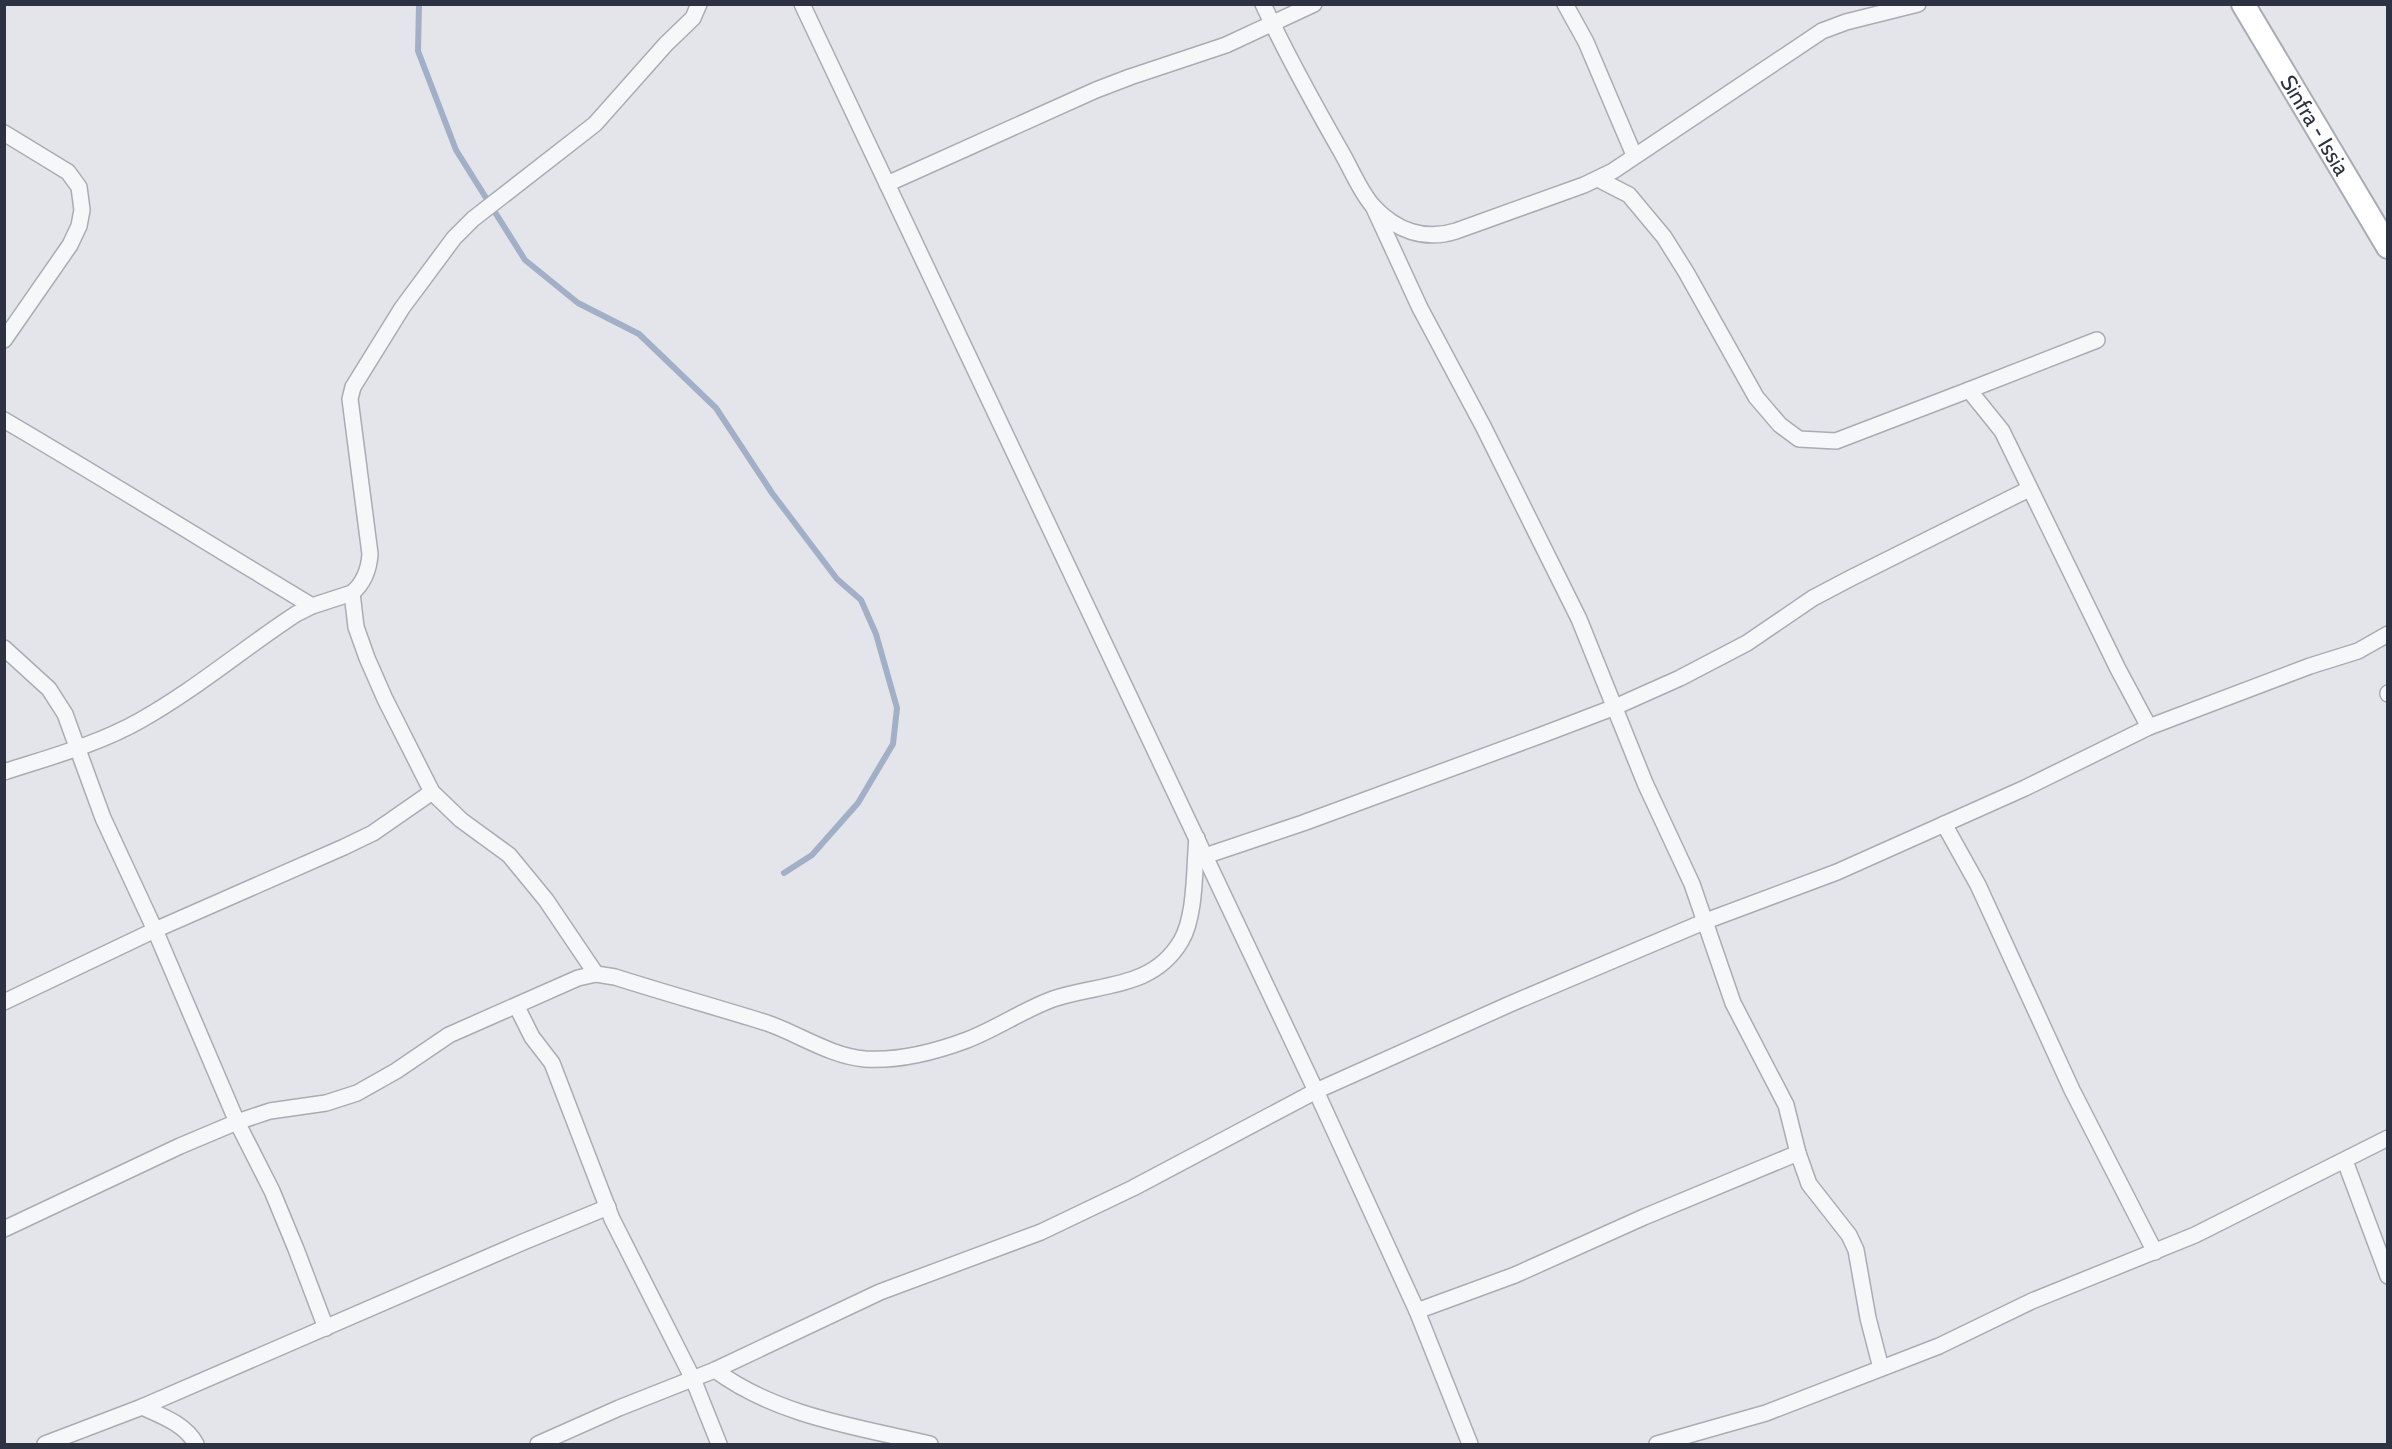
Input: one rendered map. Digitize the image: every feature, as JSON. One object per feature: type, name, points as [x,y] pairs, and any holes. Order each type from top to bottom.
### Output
[{"type":"main road","name":"Sinfra - Issia","points":[[2243,4],[2388,247]]},
{"type":"street","points":[[4,772],[77,748],[139,721],[208,677],[276,627],[312,606],[352,593],[363,580],[370,554],[350,399],[353,387],[402,308],[454,238],[473,219],[595,124],[666,44],[693,18],[699,4]]},
{"type":"street","points":[[802,4],[1316,1091],[1417,1311],[1470,1444]]},
{"type":"street","points":[[1263,4],[1316,108],[1372,206],[1420,308],[1483,426],[1580,619],[1645,783],[1685,868],[1706,921],[1733,1003],[1786,1105],[1798,1153],[1809,1184],[1849,1235],[1856,1250],[1872,1336],[1881,1368]]},
{"type":"street","points":[[887,184],[1116,82],[1207,52],[1272,25],[1314,4]]},
{"type":"street","points":[[1565,4],[1586,42],[1634,155]]},
{"type":"street","points":[[1372,206],[1410,231],[1422,236],[1433,237],[1456,231],[1598,178],[1822,31],[1846,22],[1918,4]]},
{"type":"street","points":[[4,133],[68,172],[79,187],[81,210],[79,226],[70,244],[4,340]]},
{"type":"street","points":[[1598,178],[1629,195],[1664,237],[1756,397],[1780,425],[1799,439],[1836,441],[2097,340]]},
{"type":"street","points":[[1969,390],[2002,431],[2149,727]]},
{"type":"street","points":[[4,420],[114,484],[312,606]]},
{"type":"street","points":[[1205,856],[1313,819],[1615,707],[1721,658],[1813,598],[2029,489]]},
{"type":"street","points":[[352,593],[356,627],[367,658],[432,792],[461,820],[509,855],[546,900],[596,974]]},
{"type":"street","points":[[538,1444],[619,1408],[715,1370],[880,1292],[1041,1232],[1133,1188],[1316,1091],[1510,1004],[1706,921],[1837,872],[2025,788],[2149,727],[2310,666],[2358,651],[2388,634]]},
{"type":"street","points":[[4,648],[43,683],[58,701],[103,818],[155,930],[237,1122],[272,1191],[326,1328]]},
{"type":"street","points":[[4,1002],[155,930],[364,837],[432,792]]},
{"type":"street","points":[[1944,824],[1978,885],[2072,1090],[2155,1252]]},
{"type":"street","points":[[4,1229],[180,1146],[237,1122],[270,1111],[326,1103],[357,1093],[396,1071],[449,1035],[517,1007],[578,978],[596,974],[615,977],[768,1024],[844,1055],[864,1059],[894,1058],[933,1051],[968,1040],[1052,1000],[1076,992],[1121,984],[1159,966],[1180,941],[1189,921],[1197,836]]},
{"type":"street","points":[[517,1007],[532,1037],[552,1062],[608,1207],[693,1379],[719,1444]]},
{"type":"street","points":[[1657,1444],[1755,1417],[1969,1333],[2053,1292],[2195,1235],[2388,1138]]},
{"type":"street","points":[[1417,1311],[1515,1275],[1644,1217],[1798,1153]]},
{"type":"street","points":[[2345,1161],[2388,1276]]},
{"type":"street","points":[[45,1444],[141,1407],[608,1207]]},
{"type":"street","points":[[715,1370],[751,1393],[804,1414],[930,1444]]},
{"type":"street","points":[[141,1407],[175,1422],[187,1431],[196,1444]]},
{"type":"waterway","points":[[419,4],[418,51],[456,150],[525,260],[578,303],[639,334],[716,408],[772,493],[837,579],[861,600],[876,634],[897,708],[893,744],[858,803],[812,855],[784,873]]}]
